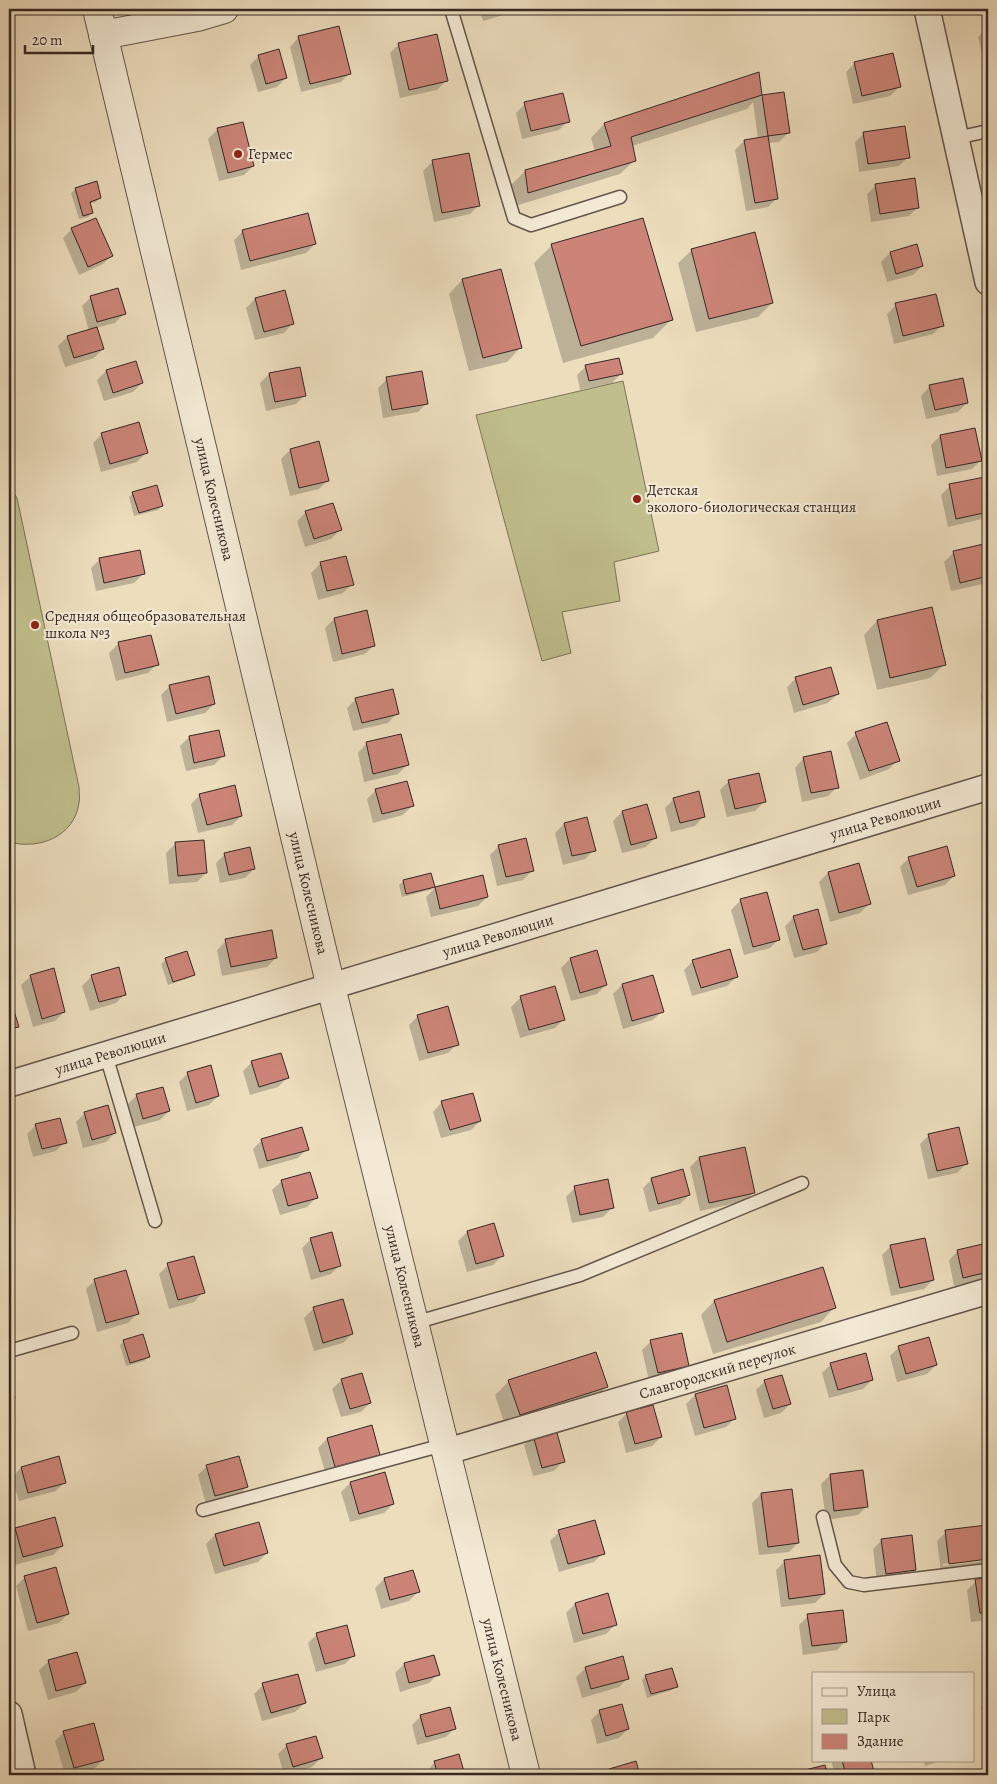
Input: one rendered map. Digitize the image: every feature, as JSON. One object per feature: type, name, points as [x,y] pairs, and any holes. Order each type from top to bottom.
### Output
[{"type":"street","name":"улица Колесникова","points":[[96,9],[331,986],[526,1775]]},
{"type":"street","points":[[103,35],[197,17],[224,9]]},
{"type":"street","points":[[927,9],[988,282]]},
{"type":"street","name":"улица Революции","points":[[9,1084],[988,787]]},
{"type":"street","name":"Славгородский переулок","points":[[444,1449],[988,1290]]},
{"type":"street","points":[[9,1714],[23,1775]]},
{"type":"lane","points":[[451,9],[514,218],[531,225],[620,197]]},
{"type":"lane","points":[[956,138],[988,131]]},
{"type":"lane","points":[[106,1055],[155,1221]]},
{"type":"lane","points":[[414,1323],[580,1275],[802,1183]]},
{"type":"lane","points":[[9,1351],[72,1333]]},
{"type":"lane","points":[[203,1510],[444,1449]]},
{"type":"lane","points":[[823,1517],[835,1565],[849,1582],[864,1585],[988,1570]]},
{"type":"green space","points":[[623,381],[659,551],[614,562],[620,601],[562,612],[571,653],[542,661],[476,415]]},
{"type":"green space","name":"Средняя общеобразовательная школа №3","points":[[9,485],[17,498],[79,787],[79,803],[76,815],[70,825],[53,838],[32,844],[9,842]]},
{"type":"building","points":[[339,26],[351,74],[310,84],[298,36]]},
{"type":"building","points":[[437,34],[448,81],[409,90],[398,43]]},
{"type":"building","points":[[279,49],[287,78],[266,84],[258,55]]},
{"type":"building","points":[[893,53],[901,87],[862,96],[854,62]]},
{"type":"building","points":[[759,72],[762,95],[631,137],[636,161],[528,193],[525,170],[611,146],[604,123]]},
{"type":"building","points":[[784,92],[790,133],[768,136],[762,95]]},
{"type":"building","points":[[563,93],[570,122],[531,131],[524,102]]},
{"type":"building","points":[[243,122],[254,166],[228,173],[217,128]]},
{"type":"building","points":[[905,126],[910,158],[868,164],[863,132]]},
{"type":"building","points":[[768,136],[778,199],[755,203],[744,140]]},
{"type":"building","points":[[469,153],[480,206],[442,213],[432,160]]},
{"type":"building","points":[[915,178],[919,208],[880,214],[875,184]]},
{"type":"building","points":[[97,181],[101,198],[90,202],[93,213],[83,216],[75,188]]},
{"type":"building","points":[[308,213],[316,244],[250,261],[242,230]]},
{"type":"building","points":[[96,218],[113,256],[88,267],[71,228]]},
{"type":"building","points":[[643,218],[673,320],[581,346],[551,244]]},
{"type":"building","points":[[755,232],[773,303],[709,319],[691,249]]},
{"type":"building","points":[[917,244],[923,266],[896,274],[890,252]]},
{"type":"building","points":[[501,269],[522,348],[483,358],[462,279]]},
{"type":"building","points":[[118,288],[126,314],[97,322],[90,296]]},
{"type":"building","points":[[285,290],[294,324],[264,332],[255,298]]},
{"type":"building","points":[[936,294],[944,326],[903,336],[895,303]]},
{"type":"building","points":[[97,327],[104,349],[74,358],[67,336]]},
{"type":"building","points":[[619,358],[623,374],[589,381],[585,365]]},
{"type":"building","points":[[136,361],[143,383],[113,393],[106,370]]},
{"type":"building","points":[[300,367],[306,396],[275,402],[269,373]]},
{"type":"building","points":[[422,371],[428,404],[392,410],[386,377]]},
{"type":"building","points":[[963,378],[968,403],[935,410],[929,385]]},
{"type":"building","points":[[139,422],[148,453],[110,464],[101,433]]},
{"type":"building","points":[[975,428],[982,461],[946,468],[940,435]]},
{"type":"building","points":[[319,441],[329,481],[299,488],[290,449]]},
{"type":"building","points":[[985,477],[988,492],[988,512],[956,519],[949,484]]},
{"type":"building","points":[[157,485],[163,506],[139,513],[132,492]]},
{"type":"building","points":[[333,503],[342,530],[314,539],[305,511]]},
{"type":"building","points":[[988,543],[988,576],[960,583],[953,551]]},
{"type":"building","points":[[140,550],[145,574],[104,583],[99,558]]},
{"type":"building","points":[[346,556],[354,585],[327,591],[320,562]]},
{"type":"building","points":[[932,607],[946,665],[890,678],[877,620]]},
{"type":"building","points":[[367,610],[375,646],[342,654],[334,618]]},
{"type":"building","points":[[151,635],[159,665],[125,673],[118,642]]},
{"type":"building","points":[[831,667],[839,694],[803,705],[795,677]]},
{"type":"building","points":[[209,676],[215,704],[176,714],[169,685]]},
{"type":"building","points":[[393,689],[399,714],[362,723],[355,698]]},
{"type":"building","points":[[887,722],[900,761],[869,771],[855,732]]},
{"type":"building","points":[[219,730],[225,756],[194,763],[189,736]]},
{"type":"building","points":[[401,734],[409,765],[373,774],[366,742]]},
{"type":"building","points":[[831,751],[839,788],[811,793],[803,757]]},
{"type":"building","points":[[759,773],[766,802],[735,809],[728,780]]},
{"type":"building","points":[[407,781],[414,806],[382,814],[375,789]]},
{"type":"building","points":[[235,785],[242,816],[207,825],[199,794]]},
{"type":"building","points":[[699,791],[705,817],[680,823],[673,798]]},
{"type":"building","points":[[647,804],[657,838],[631,845],[622,811]]},
{"type":"building","points":[[587,817],[596,851],[572,856],[564,823]]},
{"type":"building","points":[[526,838],[534,871],[506,877],[498,845]]},
{"type":"building","points":[[204,840],[207,873],[178,876],[175,842]]},
{"type":"building","points":[[947,846],[955,876],[917,887],[908,857]]},
{"type":"building","points":[[250,847],[255,869],[229,875],[224,853]]},
{"type":"building","points":[[859,863],[871,904],[839,913],[828,872]]},
{"type":"building","points":[[431,873],[435,887],[406,894],[403,880]]},
{"type":"building","points":[[483,875],[488,897],[440,909],[435,887]]},
{"type":"building","points":[[767,892],[780,940],[753,947],[740,899]]},
{"type":"building","points":[[818,909],[827,944],[803,950],[793,916]]},
{"type":"building","points":[[272,930],[277,958],[231,967],[225,939]]},
{"type":"building","points":[[730,949],[738,977],[701,988],[692,960]]},
{"type":"building","points":[[597,950],[607,985],[580,993],[570,958]]},
{"type":"building","points":[[187,951],[195,975],[173,982],[165,958]]},
{"type":"building","points":[[119,967],[126,995],[99,1002],[91,975]]},
{"type":"building","points":[[54,968],[65,1012],[42,1019],[30,975]]},
{"type":"building","points":[[653,975],[664,1012],[632,1021],[622,984]]},
{"type":"building","points":[[555,986],[565,1020],[529,1030],[520,996]]},
{"type":"building","points":[[11,1001],[19,1027],[9,1029],[9,1002]]},
{"type":"building","points":[[448,1006],[459,1045],[428,1053],[417,1015]]},
{"type":"building","points":[[281,1053],[289,1078],[259,1087],[251,1061]]},
{"type":"building","points":[[211,1065],[219,1096],[196,1103],[187,1072]]},
{"type":"building","points":[[163,1087],[170,1111],[143,1119],[136,1094]]},
{"type":"building","points":[[473,1093],[481,1121],[450,1130],[441,1101]]},
{"type":"building","points":[[108,1105],[116,1133],[92,1140],[84,1112]]},
{"type":"building","points":[[60,1118],[67,1143],[42,1149],[35,1124]]},
{"type":"building","points":[[302,1127],[309,1150],[267,1161],[261,1139]]},
{"type":"building","points":[[959,1127],[968,1164],[937,1171],[928,1134]]},
{"type":"building","points":[[745,1147],[755,1193],[709,1203],[699,1157]]},
{"type":"building","points":[[683,1169],[690,1195],[658,1204],[651,1178]]},
{"type":"building","points":[[310,1172],[318,1198],[288,1206],[281,1180]]},
{"type":"building","points":[[608,1179],[614,1208],[580,1215],[574,1186]]},
{"type":"building","points":[[494,1223],[504,1256],[476,1264],[467,1231]]},
{"type":"building","points":[[332,1232],[341,1266],[320,1272],[310,1238]]},
{"type":"building","points":[[925,1238],[934,1280],[900,1288],[890,1245]]},
{"type":"building","points":[[987,1243],[988,1272],[963,1278],[957,1250]]},
{"type":"building","points":[[194,1256],[205,1293],[178,1300],[167,1263]]},
{"type":"building","points":[[823,1267],[836,1308],[727,1342],[714,1300]]},
{"type":"building","points":[[126,1270],[139,1314],[106,1323],[94,1279]]},
{"type":"building","points":[[343,1299],[353,1334],[323,1343],[313,1307]]},
{"type":"building","points":[[682,1333],[689,1366],[658,1373],[650,1340]]},
{"type":"building","points":[[143,1334],[150,1357],[130,1363],[123,1340]]},
{"type":"building","points":[[929,1337],[937,1365],[906,1374],[898,1346]]},
{"type":"building","points":[[596,1352],[608,1387],[520,1415],[508,1380]]},
{"type":"building","points":[[866,1353],[873,1380],[838,1390],[830,1363]]},
{"type":"building","points":[[362,1373],[371,1403],[350,1409],[341,1379]]},
{"type":"building","points":[[782,1375],[791,1404],[773,1409],[764,1380]]},
{"type":"building","points":[[9,1377],[15,1398],[9,1400]]},
{"type":"building","points":[[727,1385],[736,1419],[704,1428],[695,1394]]},
{"type":"building","points":[[653,1405],[662,1437],[635,1444],[626,1412]]},
{"type":"building","points":[[372,1425],[380,1455],[335,1467],[327,1438]]},
{"type":"building","points":[[556,1429],[565,1462],[542,1468],[533,1435]]},
{"type":"building","points":[[59,1456],[66,1483],[28,1493],[21,1467]]},
{"type":"building","points":[[239,1456],[248,1487],[215,1496],[206,1465]]},
{"type":"building","points":[[863,1470],[868,1507],[834,1511],[830,1474]]},
{"type":"building","points":[[385,1472],[394,1504],[359,1514],[350,1482]]},
{"type":"building","points":[[792,1489],[799,1543],[768,1547],[761,1493]]},
{"type":"building","points":[[55,1517],[63,1546],[23,1557],[15,1528]]},
{"type":"building","points":[[595,1520],[605,1554],[568,1564],[558,1530]]},
{"type":"building","points":[[259,1522],[268,1553],[224,1566],[215,1534]]},
{"type":"building","points":[[987,1525],[988,1559],[949,1564],[945,1530]]},
{"type":"building","points":[[912,1535],[916,1570],[886,1574],[881,1539]]},
{"type":"building","points":[[820,1555],[825,1594],[789,1599],[784,1560]]},
{"type":"building","points":[[56,1567],[69,1614],[37,1623],[24,1576]]},
{"type":"building","points":[[413,1570],[420,1592],[390,1600],[384,1578]]},
{"type":"building","points":[[988,1578],[988,1612],[980,1613],[975,1579]]},
{"type":"building","points":[[608,1593],[617,1625],[583,1634],[575,1603]]},
{"type":"building","points":[[843,1610],[847,1642],[812,1646],[807,1614]]},
{"type":"building","points":[[347,1625],[355,1656],[325,1664],[316,1633]]},
{"type":"building","points":[[77,1652],[86,1683],[56,1691],[48,1660]]},
{"type":"building","points":[[434,1655],[440,1675],[409,1683],[404,1663]]},
{"type":"building","points":[[623,1656],[629,1679],[591,1689],[585,1667]]},
{"type":"building","points":[[672,1668],[678,1687],[651,1694],[645,1675]]},
{"type":"building","points":[[298,1674],[306,1703],[271,1713],[262,1683]]},
{"type":"building","points":[[622,1704],[629,1729],[606,1736],[599,1710]]},
{"type":"building","points":[[450,1707],[456,1729],[426,1737],[420,1715]]},
{"type":"building","points":[[94,1723],[104,1760],[74,1768],[63,1731]]},
{"type":"building","points":[[316,1736],[323,1758],[293,1767],[286,1744]]},
{"type":"building","points":[[459,1754],[465,1775],[438,1775],[434,1761]]},
{"type":"building","points":[[636,1761],[640,1775],[611,1775],[609,1769]]},
{"type":"building","points":[[843,1762],[872,1762],[874,1772],[862,1775],[846,1775]]},
{"type":"building","points":[[825,1765],[828,1775],[803,1775],[801,1771]]},
{"type":"place","name":"Гермес","points":[[238,154]]},
{"type":"place","name":"Детская эколого-биологическая станция","points":[[637,499]]},
{"type":"place","name":"Средняя общеобразовательная школа №3","points":[[35,625]]}]
